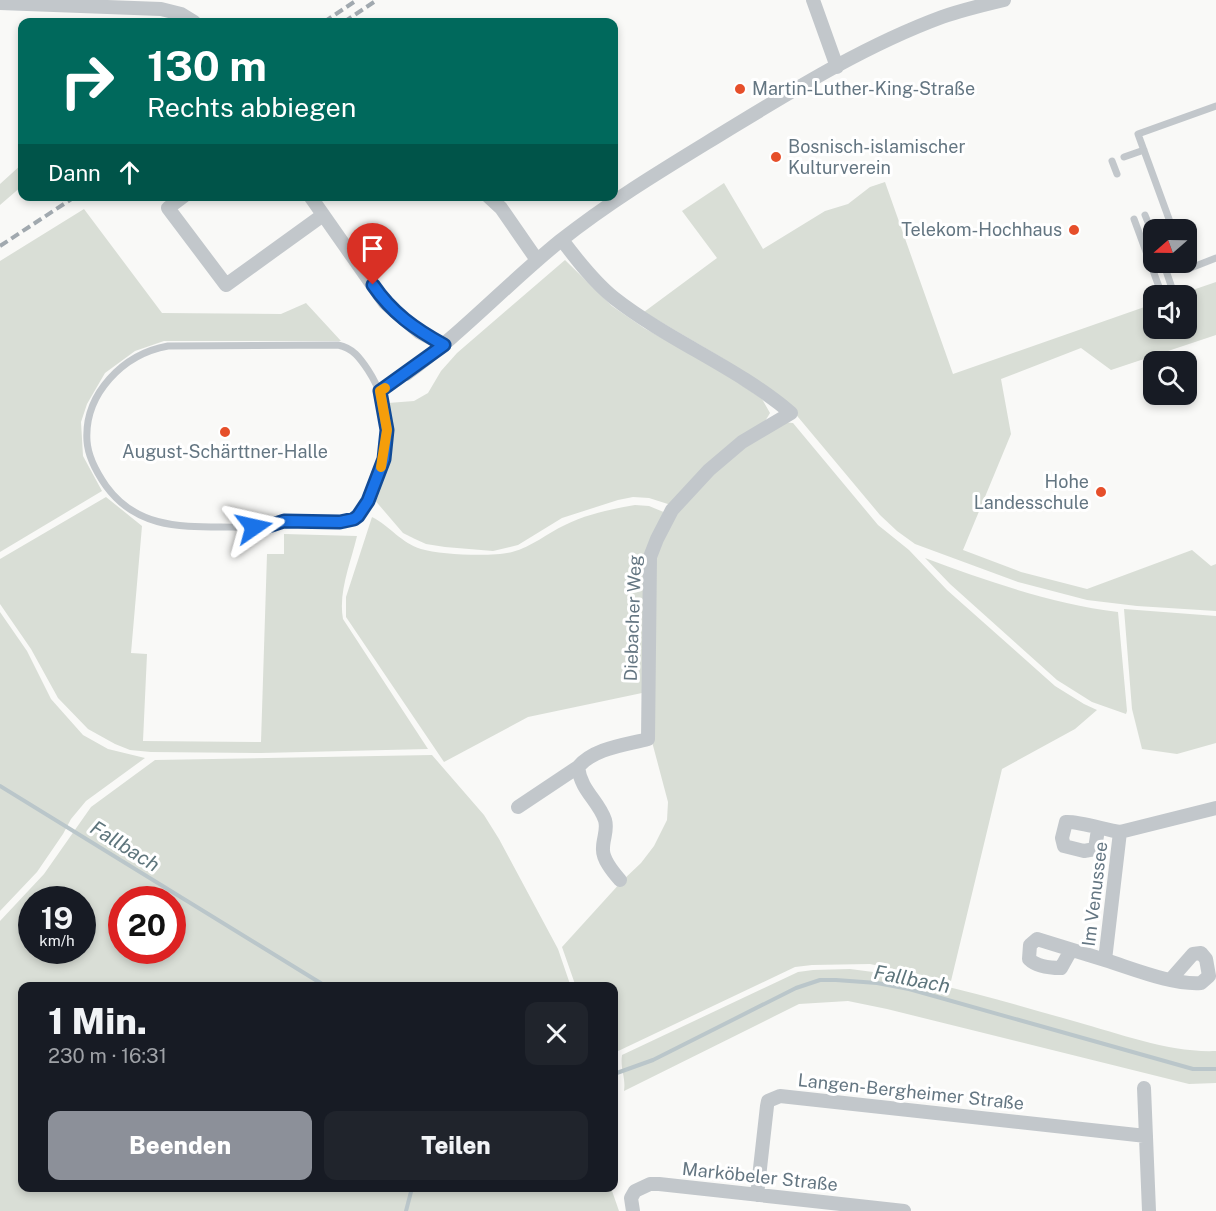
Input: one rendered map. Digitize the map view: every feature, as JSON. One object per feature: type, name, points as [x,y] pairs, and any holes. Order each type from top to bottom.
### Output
[{"type":"street","points":[[813,0],[837,67]]},
{"type":"street","points":[[618,199],[647,178],[837,67],[929,22],[965,9],[1004,0]]},
{"type":"street","points":[[0,3],[161,9],[188,18]]},
{"type":"street","points":[[177,201],[168,208],[226,285],[322,215]]},
{"type":"street","points":[[313,201],[385,303],[419,332],[444,345]]},
{"type":"street","points":[[493,201],[501,208],[537,260]]},
{"type":"street","points":[[406,374],[444,345],[537,260],[615,201]]},
{"type":"street","name":"Diebacher Weg","points":[[518,807],[578,767],[583,761],[608,749],[648,739],[650,556],[657,539],[672,510],[724,455],[791,413],[767,392],[647,321],[613,297],[586,270],[562,240]]},
{"type":"street","points":[[578,767],[583,786],[605,821],[607,828],[602,849],[605,858],[620,880]]},
{"type":"street","name":"Im Venussee","points":[[1098,829],[1120,832],[1216,808]]},
{"type":"street","name":"Im Venussee","points":[[1106,960],[1120,832]]},
{"type":"street","name":"Im Venussee","points":[[1071,950],[1171,979]]},
{"type":"street","points":[[1144,1088],[1149,1211]]},
{"type":"street","name":"Langen-Bergheimer Straße","points":[[757,1195],[768,1101],[780,1096],[1146,1136]]},
{"type":"street","name":"Marköbeler Straße","points":[[633,1211],[633,1193],[650,1184],[904,1211]]},
{"type":"lane","points":[[1169,219],[1138,134],[1216,105]]},
{"type":"lane","points":[[1124,157],[1144,150]]},
{"type":"lane","points":[[1112,161],[1117,174]]},
{"type":"lane","points":[[1146,215],[1147,219]]},
{"type":"lane","points":[[1134,219],[1158,285]]},
{"type":"lane","points":[[1197,265],[1216,258]]},
{"type":"lane","points":[[338,345],[353,350],[380,391],[387,430],[384,459],[363,510],[358,516],[347,521],[284,521],[269,526],[254,527],[190,527],[158,523],[137,514],[116,497],[100,478],[89,453],[88,422],[91,408],[109,378],[123,366],[154,349],[168,346],[338,345]]},
{"type":"lane","points":[[380,391],[406,374]]},
{"type":"shaded area","points":[[18,168],[18,189],[0,205],[0,184]]},
{"type":"shaded area","points":[[885,182],[953,374],[1143,308],[1143,339],[1197,339],[1197,288],[1216,282],[1216,335],[1168,351],[1143,351],[1143,359],[1111,370],[1081,348],[1001,379],[1011,434],[963,550],[1021,572],[1087,589],[1192,550],[1211,566],[1216,564],[1216,611],[1087,600],[1018,582],[915,544],[880,515],[793,411],[769,390],[724,359],[644,312],[717,258],[682,211],[724,183],[763,249],[825,211],[848,204],[870,187]]},
{"type":"shaded area","points":[[84,209],[162,313],[281,314],[306,303],[341,341],[164,341],[135,351],[105,373],[87,404],[81,422],[83,456],[102,491],[0,552],[0,261]]},
{"type":"shaded area","points":[[565,260],[612,306],[644,328],[721,371],[762,399],[770,413],[764,423],[671,505],[649,498],[633,497],[618,500],[562,518],[518,545],[493,551],[426,544],[403,533],[373,498],[387,458],[390,429],[388,403],[414,401],[428,393],[441,371],[457,353]]},
{"type":"shaded area","points":[[783,422],[793,423],[878,525],[909,550],[947,590],[1055,686],[1097,710],[1075,729],[1002,769],[951,981],[870,964],[795,967],[618,1051],[618,982],[574,982],[562,947],[641,863],[654,846],[667,820],[668,802],[651,738],[654,556],[675,511],[727,458]]},
{"type":"shaded area","points":[[106,497],[142,526],[131,653],[147,654],[143,741],[261,742],[267,554],[284,554],[284,534],[357,536],[342,598],[343,619],[428,749],[261,753],[151,752],[130,750],[88,729],[58,698],[31,649],[0,604],[0,559]]},
{"type":"shaded area","points":[[635,505],[649,506],[666,513],[644,570],[642,693],[528,717],[444,762],[346,617],[346,597],[372,517],[407,543],[421,549],[454,554],[503,554],[519,550],[558,528],[582,518]]},
{"type":"shaded area","points":[[925,558],[1044,597],[1118,612],[1126,714],[1092,702],[1057,680],[950,584]]},
{"type":"shaded area","points":[[1124,609],[1216,616],[1216,743],[1177,754],[1142,749],[1132,709]]},
{"type":"shaded area","points":[[0,612],[27,651],[51,699],[83,735],[108,749],[145,758],[86,801],[71,819],[37,872],[24,886],[18,886],[18,892],[0,911]]},
{"type":"shaded area","points":[[432,755],[484,815],[499,839],[558,949],[569,982],[18,982],[18,1192],[612,1192],[619,1211],[0,1211],[0,921],[18,902],[18,964],[96,964],[96,886],[33,886],[44,874],[91,807],[155,760]]},
{"type":"shaded area","points":[[850,969],[908,978],[965,991],[1164,1046],[1216,1051],[1216,1083],[1189,1084],[848,1001],[799,1004],[624,1091],[622,1055],[798,972]]},
{"type":"waterway","name":"Fallbach","points":[[0,786],[319,982]]},
{"type":"waterway","name":"Fallbach","points":[[618,1073],[653,1060],[796,988],[820,980],[877,983],[909,989],[1193,1069],[1216,1069]]},
{"type":"waterway","points":[[406,1211],[411,1192]]},
{"type":"railway","points":[[330,18],[357,0]]},
{"type":"railway","points":[[350,18],[377,0]]},
{"type":"railway","points":[[0,246],[68,201]]},
{"type":"slow traffic","points":[[381,467],[387,430],[380,391],[385,388]]},
{"type":"place","name":"Martin-Luther-King-Straße","points":[[740,89]]},
{"type":"place","name":"Bosnisch-islamischer Kulturverein","points":[[776,157]]},
{"type":"place","name":"Telekom-Hochhaus","points":[[1074,230]]},
{"type":"place","name":"August-Schärttner-Halle","points":[[225,432]]},
{"type":"place","name":"Hohe Landesschule","points":[[1101,492]]},
{"type":"route","points":[[254,527],[269,526],[284,521],[347,521],[358,516],[368,501],[384,459],[386,445],[387,430],[380,391],[444,345],[419,332],[399,317],[385,303],[373,285]]}]
